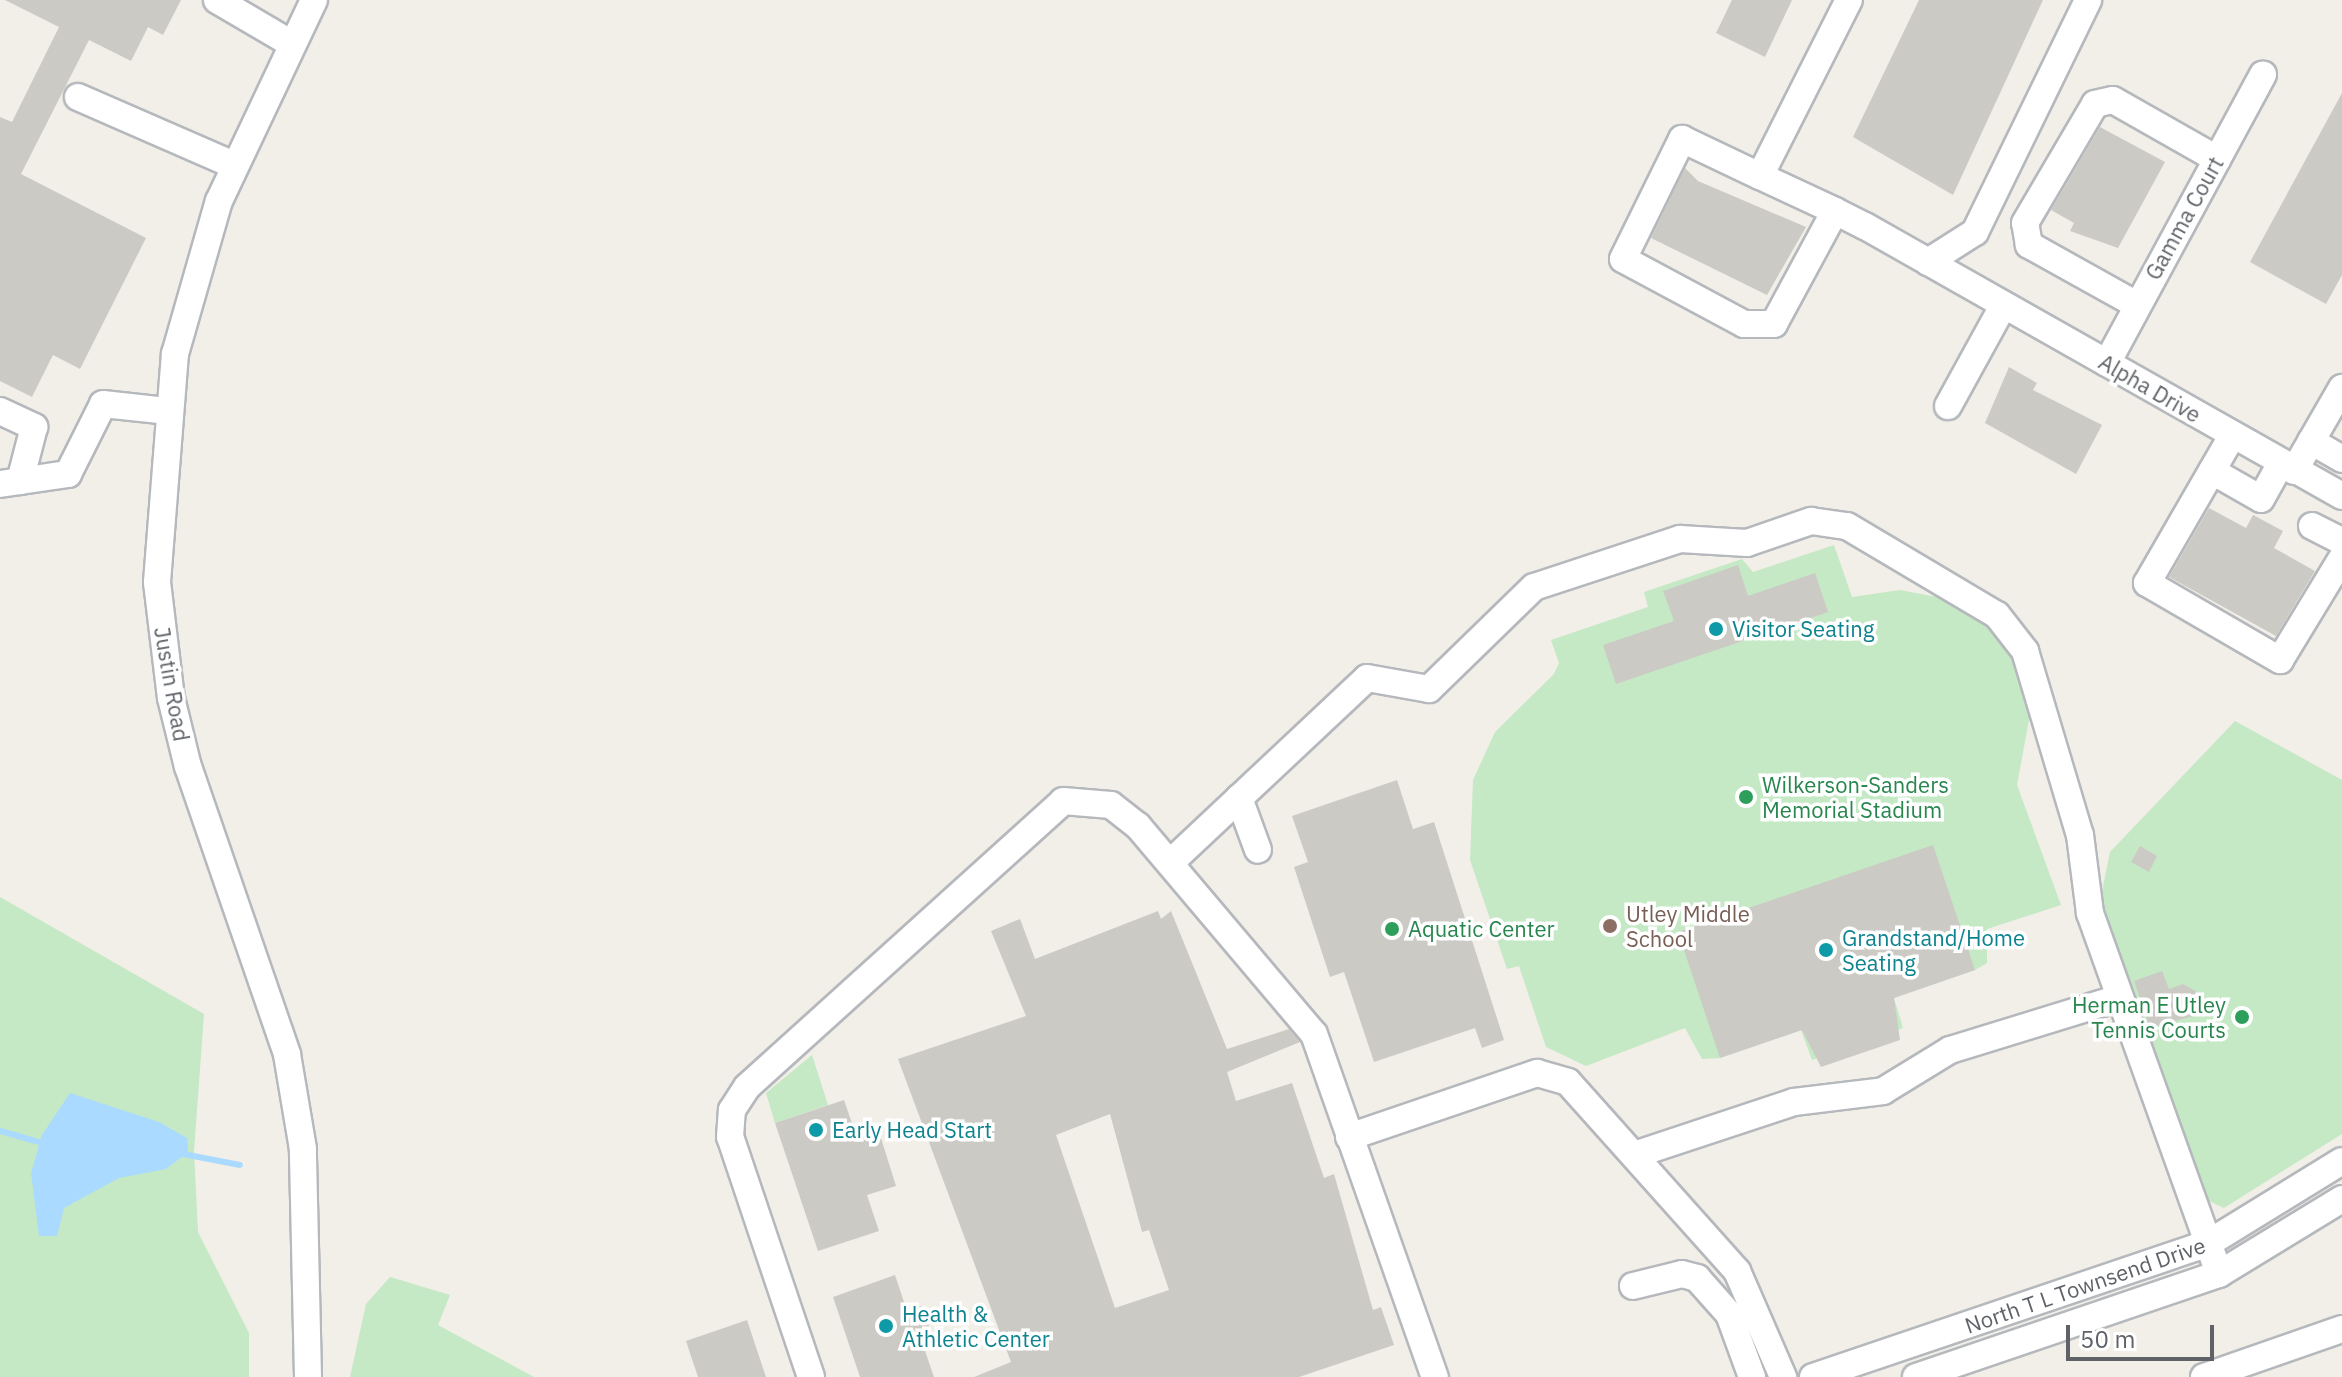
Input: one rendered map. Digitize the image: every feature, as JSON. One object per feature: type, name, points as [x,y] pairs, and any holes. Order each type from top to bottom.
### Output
[{"type":"street","points":[[217,0],[292,44]]},
{"type":"street","name":"Justin Road","points":[[308,1377],[303,1149],[287,1054],[188,767],[162,639],[157,582],[167,411],[194,286],[234,165],[314,0]]},
{"type":"street","points":[[1760,176],[1849,0]]},
{"type":"street","points":[[1928,262],[1975,232],[2088,0]]},
{"type":"street","name":"Gamma Court","points":[[2107,363],[2263,75]]},
{"type":"street","points":[[78,97],[234,165]]},
{"type":"street","points":[[2137,305],[2029,245],[2025,223],[2095,104],[2113,100],[2217,159]]},
{"type":"street","name":"Alpha Drive","points":[[1835,211],[1774,324],[1744,324],[1623,259],[1682,139],[1835,211],[2342,496]]},
{"type":"street","points":[[1948,406],[2003,306]]},
{"type":"street","points":[[2212,471],[2261,499],[2311,441],[2342,388]]},
{"type":"street","points":[[10,482],[68,474],[103,404],[167,411]]},
{"type":"street","points":[[0,411],[34,427],[10,482]]},
{"type":"street","points":[[2232,436],[2147,583],[2280,660],[2342,558]]},
{"type":"street","points":[[2311,441],[2342,459]]},
{"type":"street","points":[[1170,863],[1367,678],[1429,689],[1534,587],[1680,539],[1747,543],[1830,520],[1997,615],[2025,651],[2080,835],[2090,913],[2219,1274]]},
{"type":"street","points":[[2312,526],[2342,541]]},
{"type":"street","points":[[1239,798],[1258,850]]},
{"type":"street","points":[[811,1377],[730,1137],[732,1110],[747,1087],[1063,801],[1111,805],[1170,863],[1314,1034],[1435,1377]]},
{"type":"street","points":[[1637,1154],[1794,1102],[1883,1091],[1950,1050],[2119,998]]},
{"type":"street","points":[[1349,1137],[1537,1073],[1568,1082],[1699,1225],[1753,1295],[1783,1377]]},
{"type":"street","name":"North T L Townsend Drive","points":[[1813,1377],[2207,1244],[2342,1161]]},
{"type":"street","name":"North T L Townsend Drive","points":[[1916,1377],[2219,1274],[2342,1199]]},
{"type":"street","points":[[1633,1286],[1682,1274],[1699,1251],[1699,1225]]},
{"type":"street","points":[[1682,1274],[1721,1302],[1752,1377]]},
{"type":"street","points":[[2204,1377],[2342,1329]]},
{"type":"green space","name":"Wilkerson-Sanders Memorial Stadium","points":[[1834,545],[1852,597],[1900,590],[1947,599],[1985,621],[2008,646],[2031,709],[2017,785],[2061,905],[1987,929],[1987,963],[1894,998],[1903,1028],[1812,1060],[1801,1030],[1720,1058],[1702,1059],[1685,1028],[1586,1066],[1546,1047],[1519,966],[1507,969],[1470,860],[1473,780],[1495,732],[1554,674],[1559,663],[1551,640],[1648,607],[1644,592],[1742,559],[1753,572]]},
{"type":"green space","name":"Herman E Utley Tennis Courts","points":[[2235,721],[2342,780],[2342,1134],[2224,1208],[2209,1201],[2100,901],[2110,852]]},
{"type":"green space","points":[[0,897],[204,1014],[194,1151],[198,1232],[249,1333],[249,1377],[0,1377]]},
{"type":"green space","points":[[812,1055],[828,1105],[775,1123],[766,1093]]},
{"type":"green space","points":[[390,1277],[450,1295],[438,1325],[534,1377],[350,1377],[366,1304]]},
{"type":"water","points":[[70,1093],[159,1122],[187,1138],[188,1152],[166,1169],[119,1178],[64,1208],[57,1236],[39,1236],[31,1173],[42,1135]]},
{"type":"building","points":[[5,0],[181,0],[163,35],[148,27],[131,61],[89,40],[21,174],[146,238],[80,369],[53,355],[32,397],[0,381],[0,117],[12,122],[59,27]]},
{"type":"building","points":[[1732,0],[1792,0],[1765,57],[1716,33]]},
{"type":"building","points":[[1919,0],[2043,0],[1953,195],[1853,137]]},
{"type":"building","points":[[2342,93],[2342,275],[2326,304],[2250,262]]},
{"type":"building","points":[[2100,127],[2165,162],[2118,248],[2070,231],[2074,223],[2051,210]]},
{"type":"building","points":[[1685,168],[1698,181],[1806,227],[1767,295],[1651,238]]},
{"type":"building","points":[[2009,367],[2037,383],[2033,390],[2102,425],[2076,474],[1985,423]]},
{"type":"building","points":[[2209,508],[2246,528],[2253,515],[2283,531],[2274,548],[2315,571],[2276,636],[2169,577]]},
{"type":"building","name":"Visitor Seating","points":[[1738,565],[1748,596],[1815,573],[1828,612],[1616,684],[1603,645],[1674,621],[1663,591]]},
{"type":"building","name":"Aquatic Center","points":[[1397,780],[1413,829],[1434,822],[1504,1040],[1482,1048],[1475,1028],[1374,1062],[1344,972],[1330,977],[1294,867],[1308,862],[1292,816]]},
{"type":"building","name":"Grandstand/Home Seating","points":[[1933,845],[1975,970],[1894,998],[1900,1040],[1821,1067],[1802,1030],[1720,1058],[1678,932]]},
{"type":"building","points":[[2140,846],[2157,856],[2149,872],[2131,862]]},
{"type":"building","points":[[1158,911],[1161,919],[1171,911],[1227,1049],[1289,1029],[1300,1042],[1227,1072],[1236,1101],[1292,1083],[1324,1178],[1334,1174],[1373,1310],[1381,1307],[1394,1345],[1299,1377],[974,1377],[1011,1362],[898,1059],[1026,1016],[991,931],[1020,919],[1035,959]],"holes":[[[1110,1114],[1142,1232],[1149,1230],[1169,1290],[1115,1308],[1056,1135]]]},
{"type":"building","points":[[2162,971],[2169,989],[2183,984],[2204,996],[2193,1016],[2150,1028],[2134,981]]},
{"type":"building","points":[[844,1100],[856,1135],[875,1128],[880,1135],[896,1186],[867,1195],[879,1231],[818,1251],[775,1123]]},
{"type":"building","name":"Health & Athletic Center","points":[[895,1275],[907,1311],[922,1306],[934,1341],[923,1345],[934,1377],[860,1377],[833,1297]]},
{"type":"building","points":[[747,1320],[766,1377],[698,1377],[686,1341]]},
{"type":"waterway","points":[[0,1131],[46,1144]]},
{"type":"waterway","points":[[178,1153],[240,1165]]},
{"type":"place","name":"Visitor Seating","points":[[1716,629]]},
{"type":"place","name":"Wilkerson-Sanders Memorial Stadium","points":[[1746,797]]},
{"type":"place","name":"Utley Middle School","points":[[1610,926]]},
{"type":"place","name":"Aquatic Center","points":[[1392,929]]},
{"type":"place","name":"Grandstand/Home Seating","points":[[1826,950]]},
{"type":"place","name":"Herman E Utley Tennis Courts","points":[[2242,1017]]},
{"type":"place","name":"Early Head Start","points":[[816,1130]]},
{"type":"place","name":"Health & Athletic Center","points":[[886,1326]]}]
